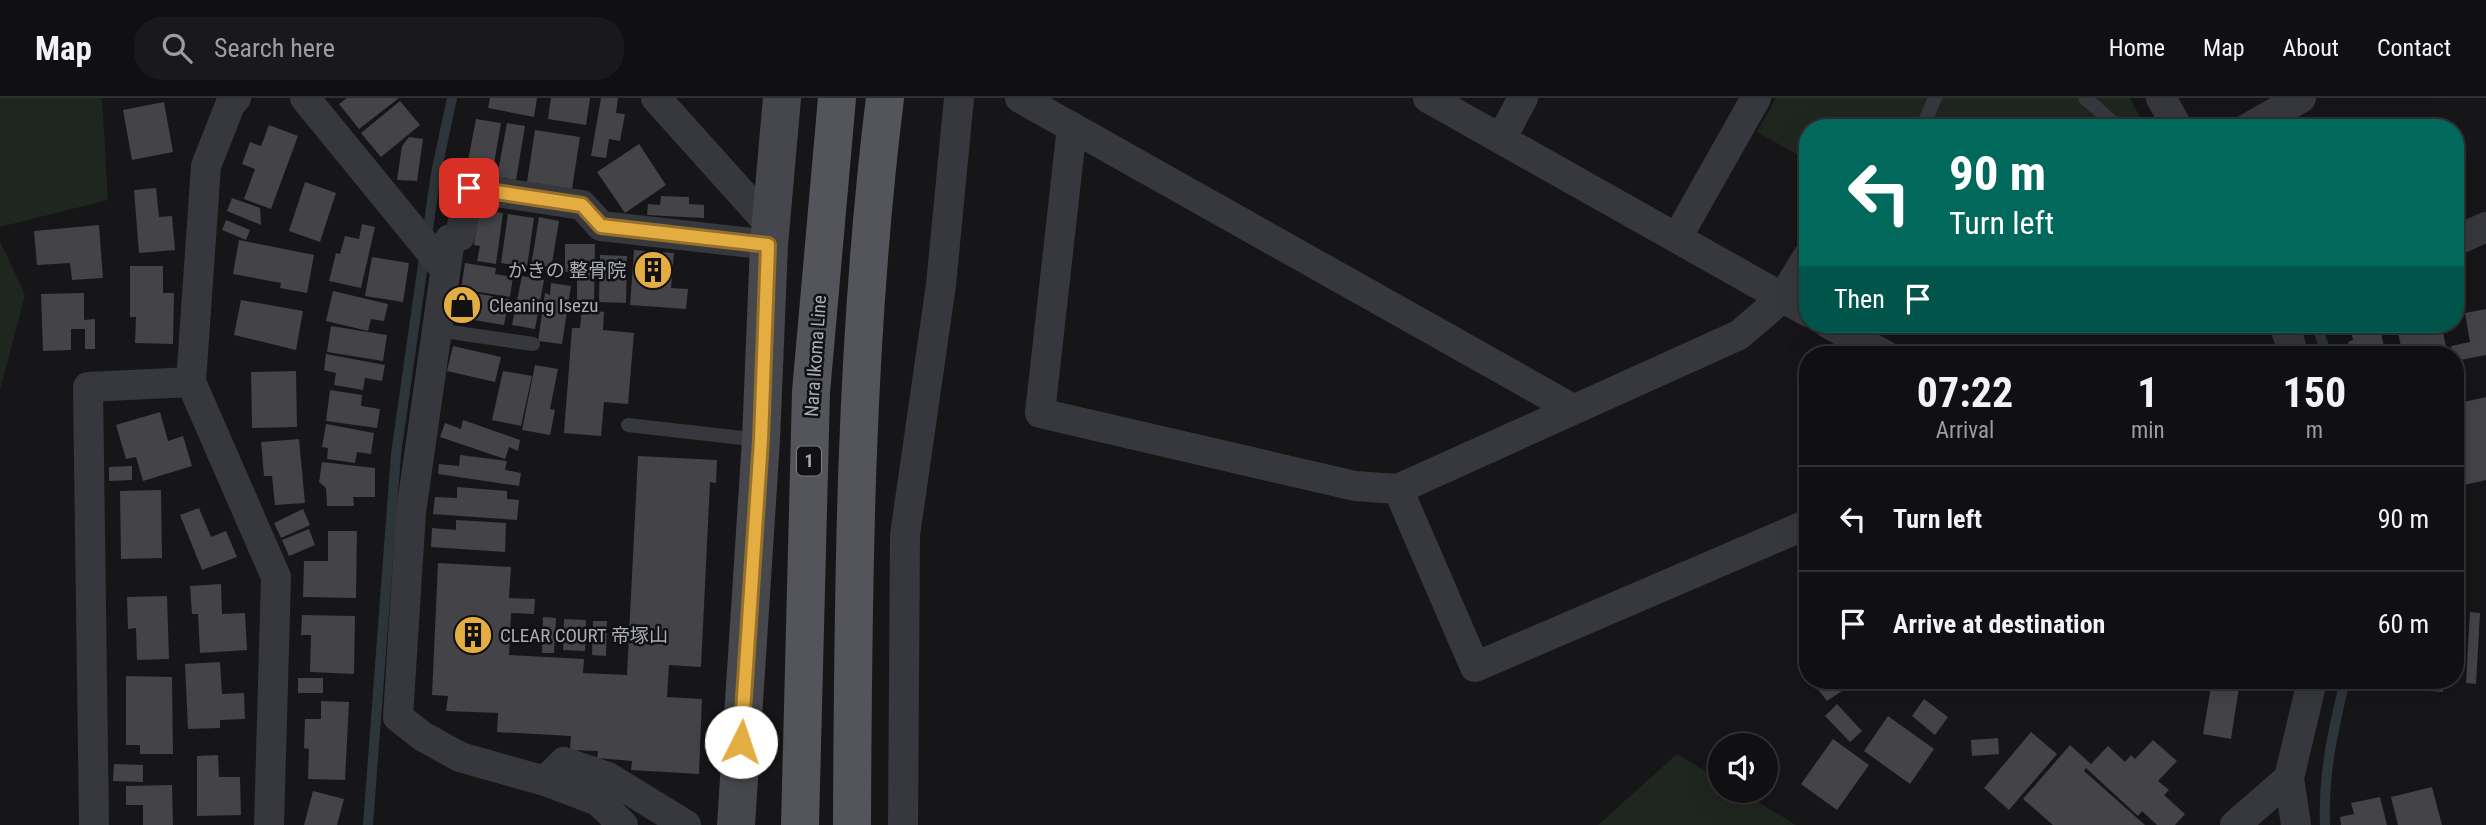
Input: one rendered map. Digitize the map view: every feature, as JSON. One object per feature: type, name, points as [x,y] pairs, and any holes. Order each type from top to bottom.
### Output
[{"type":"main road","points":[[736,825],[761,440],[769,235],[782,98]]},
{"type":"main road","name":"Nara Ikoma Line","points":[[800,825],[811,392],[837,98]]},
{"type":"main road","points":[[852,825],[854,539],[875,177],[885,98]]},
{"type":"street","points":[[236,98],[230,105],[206,166],[191,382],[276,577],[269,825]]},
{"type":"street","points":[[305,98],[416,237],[440,263]]},
{"type":"street","points":[[656,98],[769,235]]},
{"type":"street","points":[[903,825],[905,535],[941,285],[959,98]]},
{"type":"street","points":[[1020,98],[1573,409]]},
{"type":"street","points":[[1428,98],[1795,304]]},
{"type":"street","points":[[1501,139],[1523,98]]},
{"type":"street","points":[[1677,238],[1756,98]]},
{"type":"street","points":[[2161,98],[2173,119]]},
{"type":"street","points":[[2264,119],[2301,98]]},
{"type":"street","points":[[1072,127],[1040,413],[1355,486],[1398,489],[1739,335],[1795,304]]},
{"type":"street","points":[[623,825],[598,801],[545,780],[460,757],[422,736],[398,717],[411,512],[436,330],[440,263],[450,239],[460,236],[469,188],[582,205],[601,226],[769,235]]},
{"type":"street","points":[[2464,237],[2486,227]]},
{"type":"street","points":[[1845,333],[1869,346]]},
{"type":"street","points":[[94,825],[88,387],[191,382]]},
{"type":"street","points":[[1398,489],[1475,667],[1799,528]]},
{"type":"street","points":[[2296,825],[2289,778],[2310,689]]},
{"type":"street","points":[[545,780],[564,762],[608,777],[686,825]]},
{"type":"street","points":[[2235,825],[2289,778]]},
{"type":"lane","points":[[1926,119],[1936,98]]},
{"type":"lane","points":[[2085,98],[2109,119]]},
{"type":"lane","points":[[436,330],[533,344]]},
{"type":"lane","points":[[628,425],[761,440]]},
{"type":"shaded area","points":[[0,98],[102,98],[108,200],[0,227]]},
{"type":"shaded area","points":[[1776,98],[2130,98],[2141,119],[1799,119],[1799,156],[1757,132]]},
{"type":"shaded area","points":[[0,241],[25,295],[0,390]]},
{"type":"shaded area","points":[[1677,754],[1708,773],[1708,803],[1759,803],[1796,825],[1598,825]]},
{"type":"building","points":[[347,98],[399,98],[359,129],[339,104]]},
{"type":"building","points":[[490,98],[537,98],[534,117],[488,108]]},
{"type":"building","points":[[551,98],[590,98],[586,125],[548,119]]},
{"type":"building","points":[[601,98],[618,98],[616,113],[625,114],[620,141],[609,139],[606,158],[591,156]]},
{"type":"building","points":[[400,101],[420,125],[381,157],[361,133]]},
{"type":"building","points":[[164,102],[173,152],[132,160],[123,110]]},
{"type":"building","points":[[476,119],[501,123],[492,176],[466,171]]},
{"type":"building","points":[[507,123],[525,126],[516,180],[497,177]]},
{"type":"building","points":[[269,125],[298,136],[271,209],[244,199],[255,169],[242,164],[250,142],[261,146]]},
{"type":"building","points":[[535,130],[580,137],[572,189],[527,182]]},
{"type":"building","points":[[409,137],[423,139],[417,181],[397,180],[402,146]]},
{"type":"building","points":[[639,144],[666,185],[625,213],[597,172]]},
{"type":"building","points":[[305,182],[336,193],[320,242],[289,231]]},
{"type":"building","points":[[156,188],[159,217],[172,216],[175,250],[139,253],[134,190]]},
{"type":"building","points":[[661,196],[689,197],[689,204],[704,205],[704,218],[647,215],[648,204],[660,205]]},
{"type":"building","points":[[232,198],[260,208],[261,225],[227,211]]},
{"type":"building","points":[[479,210],[503,213],[496,264],[477,261],[480,246],[474,245]]},
{"type":"building","points":[[508,214],[534,218],[527,267],[501,263]]},
{"type":"building","points":[[539,217],[559,221],[551,269],[531,266]]},
{"type":"building","points":[[226,220],[250,230],[246,240],[222,230]]},
{"type":"building","points":[[362,224],[375,227],[361,288],[329,281],[336,253],[340,254],[345,236],[359,239]]},
{"type":"building","points":[[99,225],[103,278],[72,280],[70,263],[37,265],[34,231]]},
{"type":"building","points":[[239,240],[314,255],[307,293],[280,288],[281,283],[233,274]]},
{"type":"building","points":[[565,244],[595,244],[594,303],[577,303],[577,272],[565,272]]},
{"type":"building","name":"かきの 整骨院","points":[[634,250],[674,253],[671,288],[688,289],[686,309],[630,305]]},
{"type":"building","points":[[600,255],[627,256],[626,303],[599,302]]},
{"type":"building","points":[[372,257],[409,263],[403,302],[365,296]]},
{"type":"building","points":[[465,263],[496,268],[495,274],[513,277],[510,297],[461,289]]},
{"type":"building","points":[[130,266],[163,266],[163,293],[174,293],[173,344],[135,343],[136,317],[130,317]]},
{"type":"building","points":[[522,276],[544,280],[535,329],[512,325]]},
{"type":"building","points":[[551,283],[571,286],[562,344],[538,341],[545,293],[550,295]]},
{"type":"building","points":[[333,291],[388,304],[384,321],[371,319],[368,331],[326,321]]},
{"type":"building","points":[[461,291],[509,299],[504,325],[456,317]]},
{"type":"building","points":[[84,293],[84,320],[95,319],[95,349],[85,349],[85,329],[71,329],[71,350],[43,351],[41,294]]},
{"type":"building","points":[[241,300],[303,311],[296,350],[234,335]]},
{"type":"building","points":[[582,309],[604,312],[603,330],[634,333],[628,404],[604,402],[601,436],[564,433],[572,328],[580,328]]},
{"type":"building","points":[[2486,309],[2486,355],[2464,359],[2464,346],[2451,346],[2470,342],[2465,313]]},
{"type":"building","points":[[331,326],[387,335],[383,361],[327,352]]},
{"type":"building","points":[[2351,333],[2381,333],[2384,346],[2349,346],[2348,342],[2353,340]]},
{"type":"building","points":[[2398,333],[2443,333],[2446,346],[2401,346]]},
{"type":"building","points":[[453,346],[501,357],[495,382],[447,371]]},
{"type":"building","points":[[326,354],[385,365],[382,381],[365,378],[363,390],[334,385],[336,373],[324,370]]},
{"type":"building","points":[[535,365],[558,369],[550,409],[555,410],[550,435],[522,430]]},
{"type":"building","points":[[296,371],[297,427],[252,428],[251,372]]},
{"type":"building","points":[[503,371],[532,376],[521,426],[492,420]]},
{"type":"building","points":[[330,390],[362,395],[361,406],[380,409],[377,428],[326,421]]},
{"type":"building","points":[[2486,397],[2486,480],[2464,485],[2464,402]]},
{"type":"building","points":[[160,412],[168,441],[183,436],[192,466],[143,481],[136,457],[126,459],[116,425]]},
{"type":"building","points":[[463,420],[520,440],[518,451],[509,447],[505,459],[440,437],[445,423],[461,429]]},
{"type":"building","points":[[326,424],[374,433],[371,454],[357,452],[355,463],[327,459],[328,448],[322,447]]},
{"type":"building","points":[[299,439],[305,503],[275,505],[272,476],[264,476],[261,442]]},
{"type":"building","points":[[460,455],[507,461],[505,470],[521,473],[519,486],[438,474],[439,464],[459,466]]},
{"type":"building","name":"CLEAR COURT 帝塚山","points":[[638,456],[717,460],[716,483],[710,482],[701,667],[669,665],[667,697],[702,699],[699,774],[631,770],[632,761],[597,758],[598,751],[570,750],[571,736],[497,732],[498,713],[446,711],[448,696],[432,695],[438,563],[511,567],[509,598],[535,599],[534,614],[511,613],[509,655],[584,659],[583,673],[627,675]]},
{"type":"building","points":[[322,462],[375,468],[375,497],[353,497],[354,506],[327,506],[326,488],[319,482]]},
{"type":"building","points":[[132,466],[132,480],[109,481],[109,467]]},
{"type":"building","points":[[457,487],[507,491],[507,499],[519,500],[517,520],[433,514],[435,497],[457,498]]},
{"type":"building","points":[[161,490],[162,558],[121,559],[120,491]]},
{"type":"building","points":[[199,508],[211,537],[226,531],[237,557],[202,570],[180,515]]},
{"type":"building","points":[[303,509],[310,525],[281,538],[274,523]]},
{"type":"building","points":[[456,520],[506,523],[505,552],[431,547],[432,528],[456,530]]},
{"type":"building","points":[[309,529],[315,545],[289,556],[282,540]]},
{"type":"building","points":[[328,531],[357,531],[356,598],[303,597],[304,561],[328,561]]},
{"type":"building","points":[[221,584],[222,614],[245,613],[247,650],[200,653],[198,614],[192,614],[190,586]]},
{"type":"building","points":[[167,596],[169,659],[137,660],[136,628],[128,629],[127,597]]},
{"type":"building","points":[[2470,612],[2480,613],[2476,684],[2466,683]]},
{"type":"building","points":[[302,615],[355,616],[354,674],[310,672],[311,635],[301,635]]},
{"type":"building","points":[[543,617],[556,618],[554,653],[542,653]]},
{"type":"building","points":[[564,619],[586,620],[585,651],[563,650]]},
{"type":"building","points":[[593,621],[607,621],[606,656],[592,655]]},
{"type":"building","points":[[220,662],[222,694],[244,693],[245,719],[220,720],[220,728],[188,729],[185,664]]},
{"type":"building","points":[[126,676],[172,677],[173,754],[140,754],[140,745],[126,745]]},
{"type":"building","points":[[298,678],[323,678],[323,693],[298,693]]},
{"type":"building","points":[[1818,689],[1845,689],[1827,701]]},
{"type":"building","points":[[2211,689],[2239,689],[2231,739],[2203,734]]},
{"type":"building","points":[[2404,689],[2443,689],[2443,692]]},
{"type":"building","points":[[1924,699],[1948,717],[1935,735],[1912,716]]},
{"type":"building","points":[[321,701],[349,702],[345,780],[308,779],[309,749],[304,748],[305,719],[321,719]]},
{"type":"building","points":[[1837,704],[1862,731],[1850,742],[1825,716]]},
{"type":"building","points":[[1888,716],[1934,749],[1910,784],[1864,751]]},
{"type":"building","points":[[2031,732],[2057,754],[2009,810],[1984,788]]},
{"type":"building","points":[[1998,738],[1999,754],[1972,756],[1971,740]]},
{"type":"building","points":[[1833,739],[1869,765],[1837,810],[1801,784]]},
{"type":"building","points":[[2153,740],[2177,761],[2158,781],[2169,790],[2164,795],[2185,814],[2175,825],[2157,825],[2142,811],[2138,816],[2086,768],[2084,771],[2145,825],[2053,825],[2023,799],[2070,745],[2091,764],[2108,746],[2125,762],[2131,755],[2135,759]]},
{"type":"building","points":[[218,755],[219,777],[240,777],[241,815],[197,816],[197,756]]},
{"type":"building","points":[[114,764],[143,765],[143,782],[113,781]]},
{"type":"building","points":[[172,785],[173,825],[143,825],[143,805],[126,805],[126,786]]},
{"type":"building","points":[[2432,787],[2442,825],[2398,825],[2391,797]]},
{"type":"building","points":[[313,791],[344,799],[337,825],[304,825]]},
{"type":"building","points":[[2380,797],[2387,825],[2341,825],[2340,817],[2354,814],[2351,803]]},
{"type":"waterway","points":[[368,825],[396,454],[436,173],[452,98]]},
{"type":"waterway","points":[[2319,333],[2324,346]]},
{"type":"waterway","points":[[2325,825],[2330,753],[2343,689]]},
{"type":"place","name":"かきの 整骨院","points":[[653,270]]},
{"type":"place","name":"Cleaning Isezu","points":[[462,305]]},
{"type":"place","name":"CLEAR COURT 帝塚山","points":[[473,635]]},
{"type":"route","points":[[469,188],[582,205],[601,226],[768,245],[761,440],[741,742]]}]
